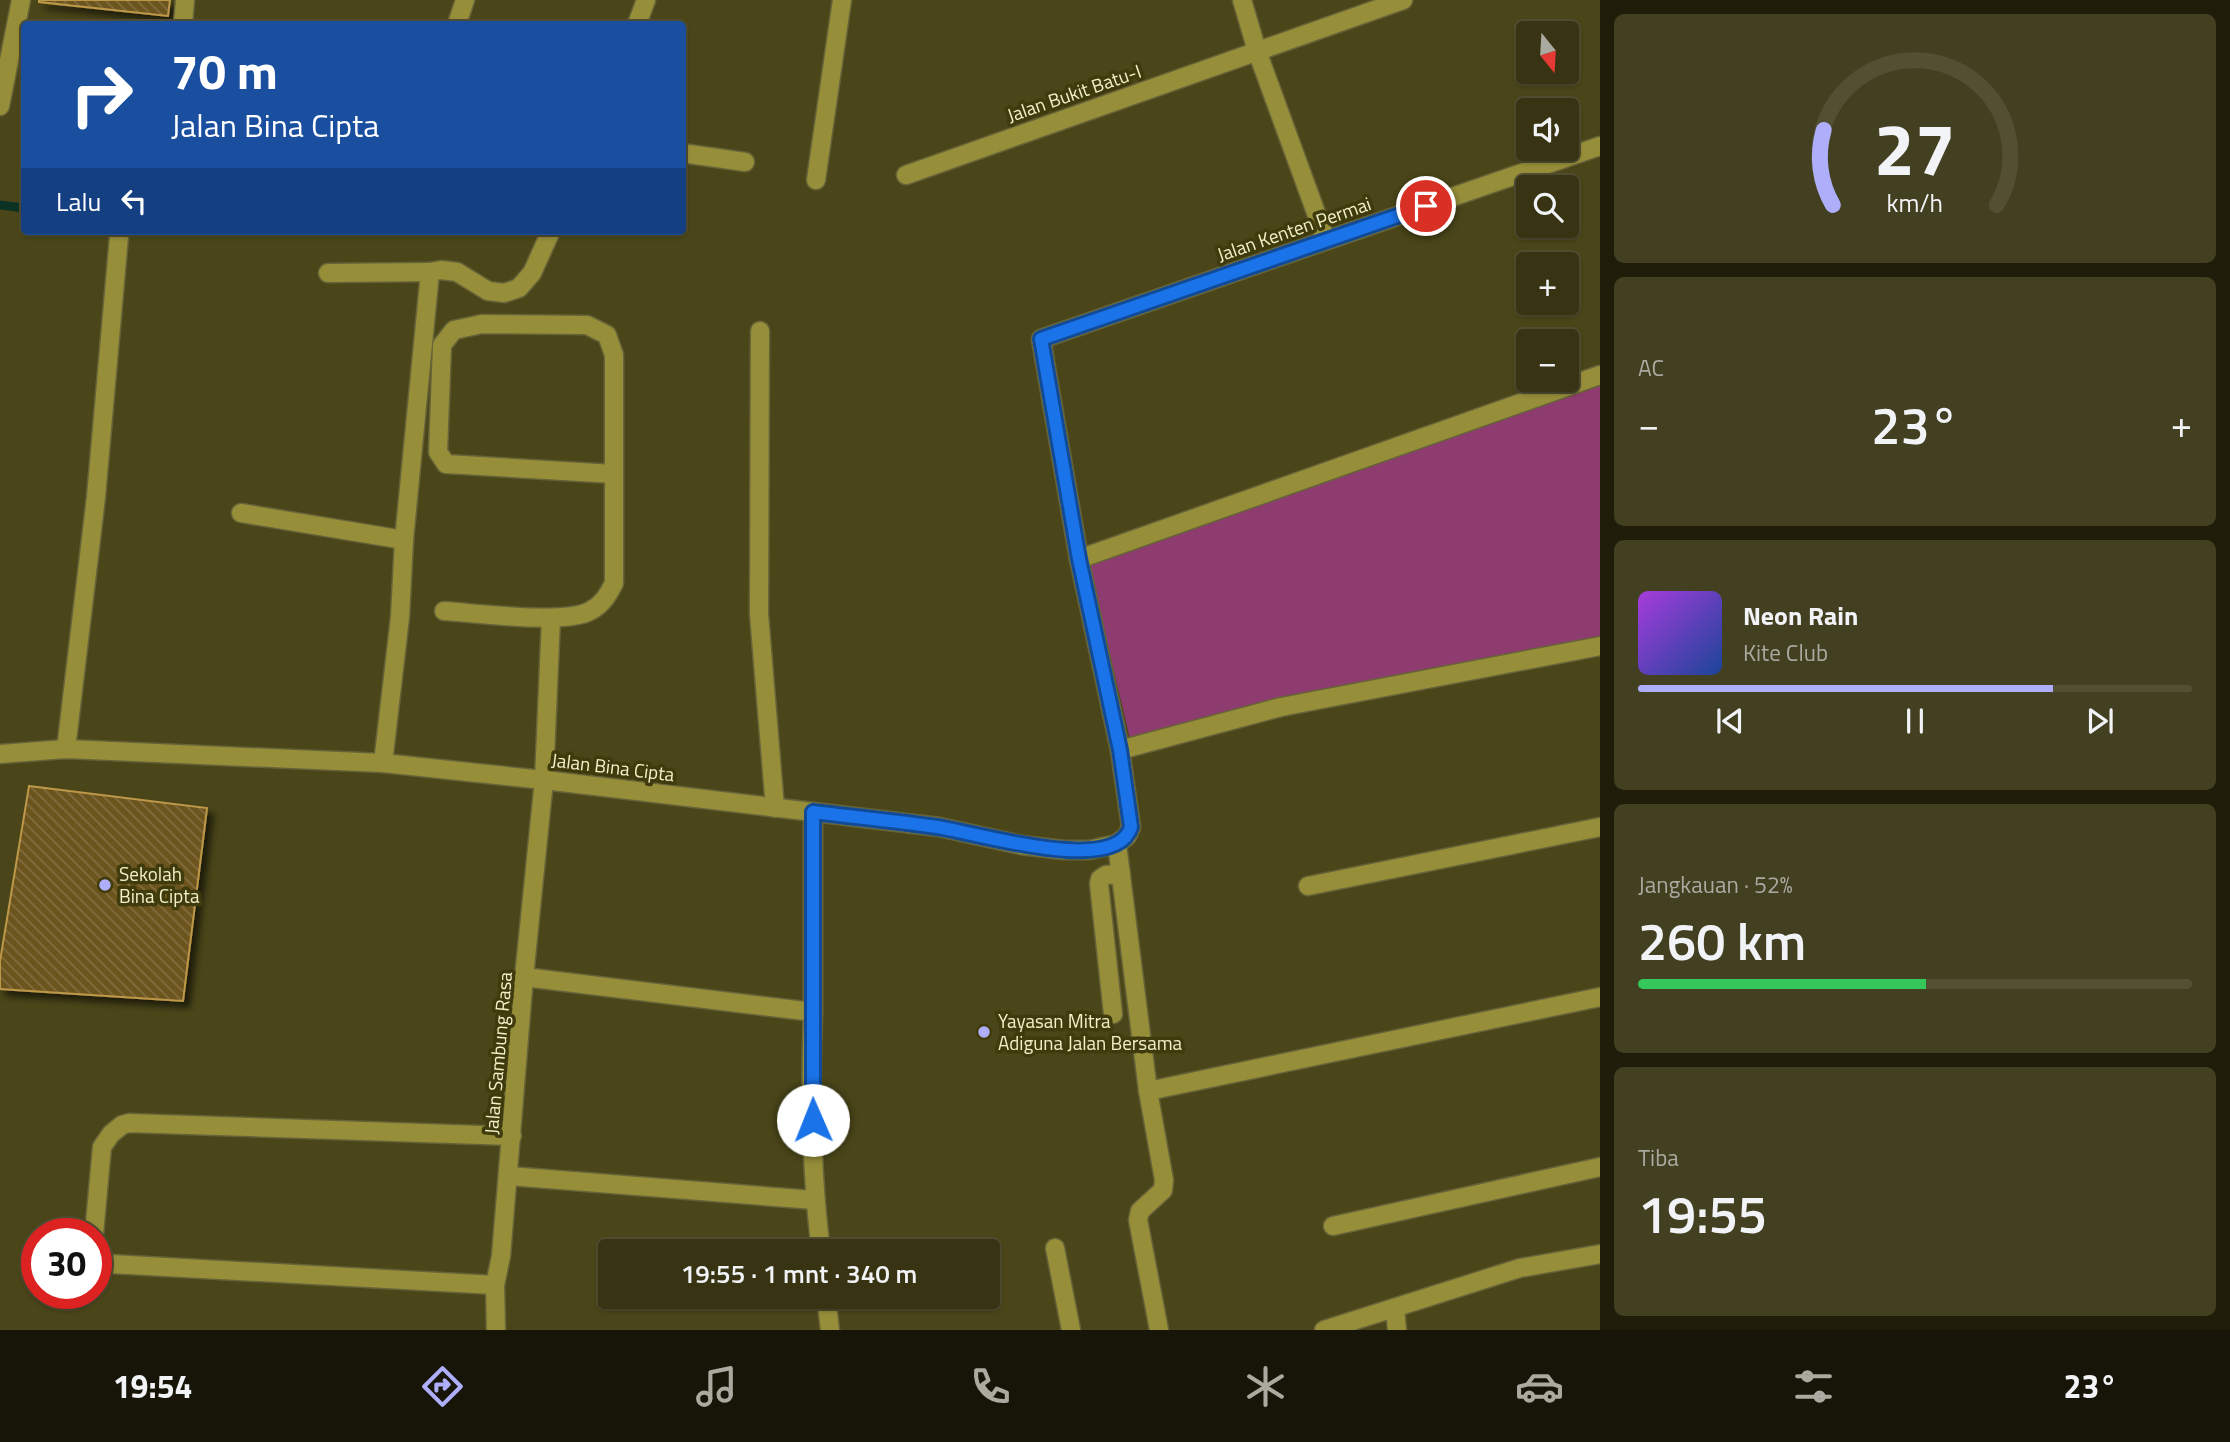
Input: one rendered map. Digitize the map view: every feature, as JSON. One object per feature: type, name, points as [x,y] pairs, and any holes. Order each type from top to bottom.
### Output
[{"type":"street","points":[[0,106],[21,0]]},
{"type":"street","points":[[183,21],[185,0]]},
{"type":"street","points":[[458,21],[465,0]]},
{"type":"street","points":[[638,21],[646,0]]},
{"type":"street","points":[[816,180],[842,0]]},
{"type":"street","points":[[1242,0],[1257,51],[1326,240]]},
{"type":"street","name":"Jalan Bukit Batu-I","points":[[906,175],[1402,0]]},
{"type":"street","name":"Jalan Kenten Permai","points":[[1079,559],[1041,339],[1600,146]]},
{"type":"street","points":[[686,154],[746,162]]},
{"type":"street","points":[[328,273],[441,270],[457,272],[488,291],[504,293],[519,288],[532,273],[549,235]]},
{"type":"street","points":[[66,749],[97,483],[119,236]]},
{"type":"street","points":[[383,763],[400,617],[404,540],[430,272]]},
{"type":"street","points":[[444,611],[551,618],[573,616],[600,605],[614,583],[614,474],[614,355],[607,335],[587,325],[482,324],[454,330],[442,345],[438,452],[446,464],[614,474]]},
{"type":"street","points":[[760,331],[760,614],[775,808]]},
{"type":"street","points":[[1159,1330],[1138,1220],[1140,1211],[1163,1190],[1164,1180],[1148,1091],[1117,844],[1127,836],[1131,827],[1120,750],[1079,559],[1600,375]]},
{"type":"street","points":[[241,513],[404,540]]},
{"type":"street","name":"Jalan Sambung Rasa","points":[[496,1330],[495,1285],[501,1256],[509,1176],[524,977],[544,780],[551,618]]},
{"type":"street","points":[[1120,750],[1281,707],[1600,646]]},
{"type":"street","name":"Jalan Bina Cipta","points":[[0,754],[66,749],[383,763],[939,827],[1048,849],[1089,850],[1117,844]]},
{"type":"street","points":[[813,812],[814,1200],[819,1239]]},
{"type":"street","points":[[1308,886],[1600,827]]},
{"type":"street","points":[[1112,1014],[1099,884],[1100,879],[1106,875],[1121,874]]},
{"type":"street","points":[[524,977],[813,1012]]},
{"type":"street","points":[[1148,1091],[1600,997]]},
{"type":"street","points":[[95,1218],[102,1147],[111,1134],[129,1123],[512,1136]]},
{"type":"street","points":[[1333,1226],[1600,1167]]},
{"type":"street","points":[[509,1176],[814,1200]]},
{"type":"street","points":[[1055,1248],[1071,1330]]},
{"type":"street","points":[[1324,1330],[1520,1268],[1600,1254]]},
{"type":"street","points":[[112,1265],[495,1285]]},
{"type":"street","points":[[1395,1308],[1397,1330]]},
{"type":"street","points":[[827,1309],[830,1330]]},
{"type":"shaded area","points":[[1600,384],[1600,642],[1288,697],[1130,739],[1088,560]]},
{"type":"building","points":[[39,0],[170,0],[168,16]]},
{"type":"building","name":"Sekolah Bina Cipta","points":[[29,786],[207,808],[183,1001],[0,989],[0,961]]},
{"type":"waterway","points":[[0,205],[21,208]]},
{"type":"place","name":"Sekolah Bina Cipta","points":[[105,885]]},
{"type":"place","name":"Yayasan Mitra Adiguna Jalan Bersama","points":[[984,1032]]},
{"type":"route","points":[[813,1120],[813,812],[939,827],[1020,845],[1063,850],[1089,850],[1117,844],[1127,836],[1131,827],[1120,750],[1079,559],[1041,339],[1426,206]]}]
